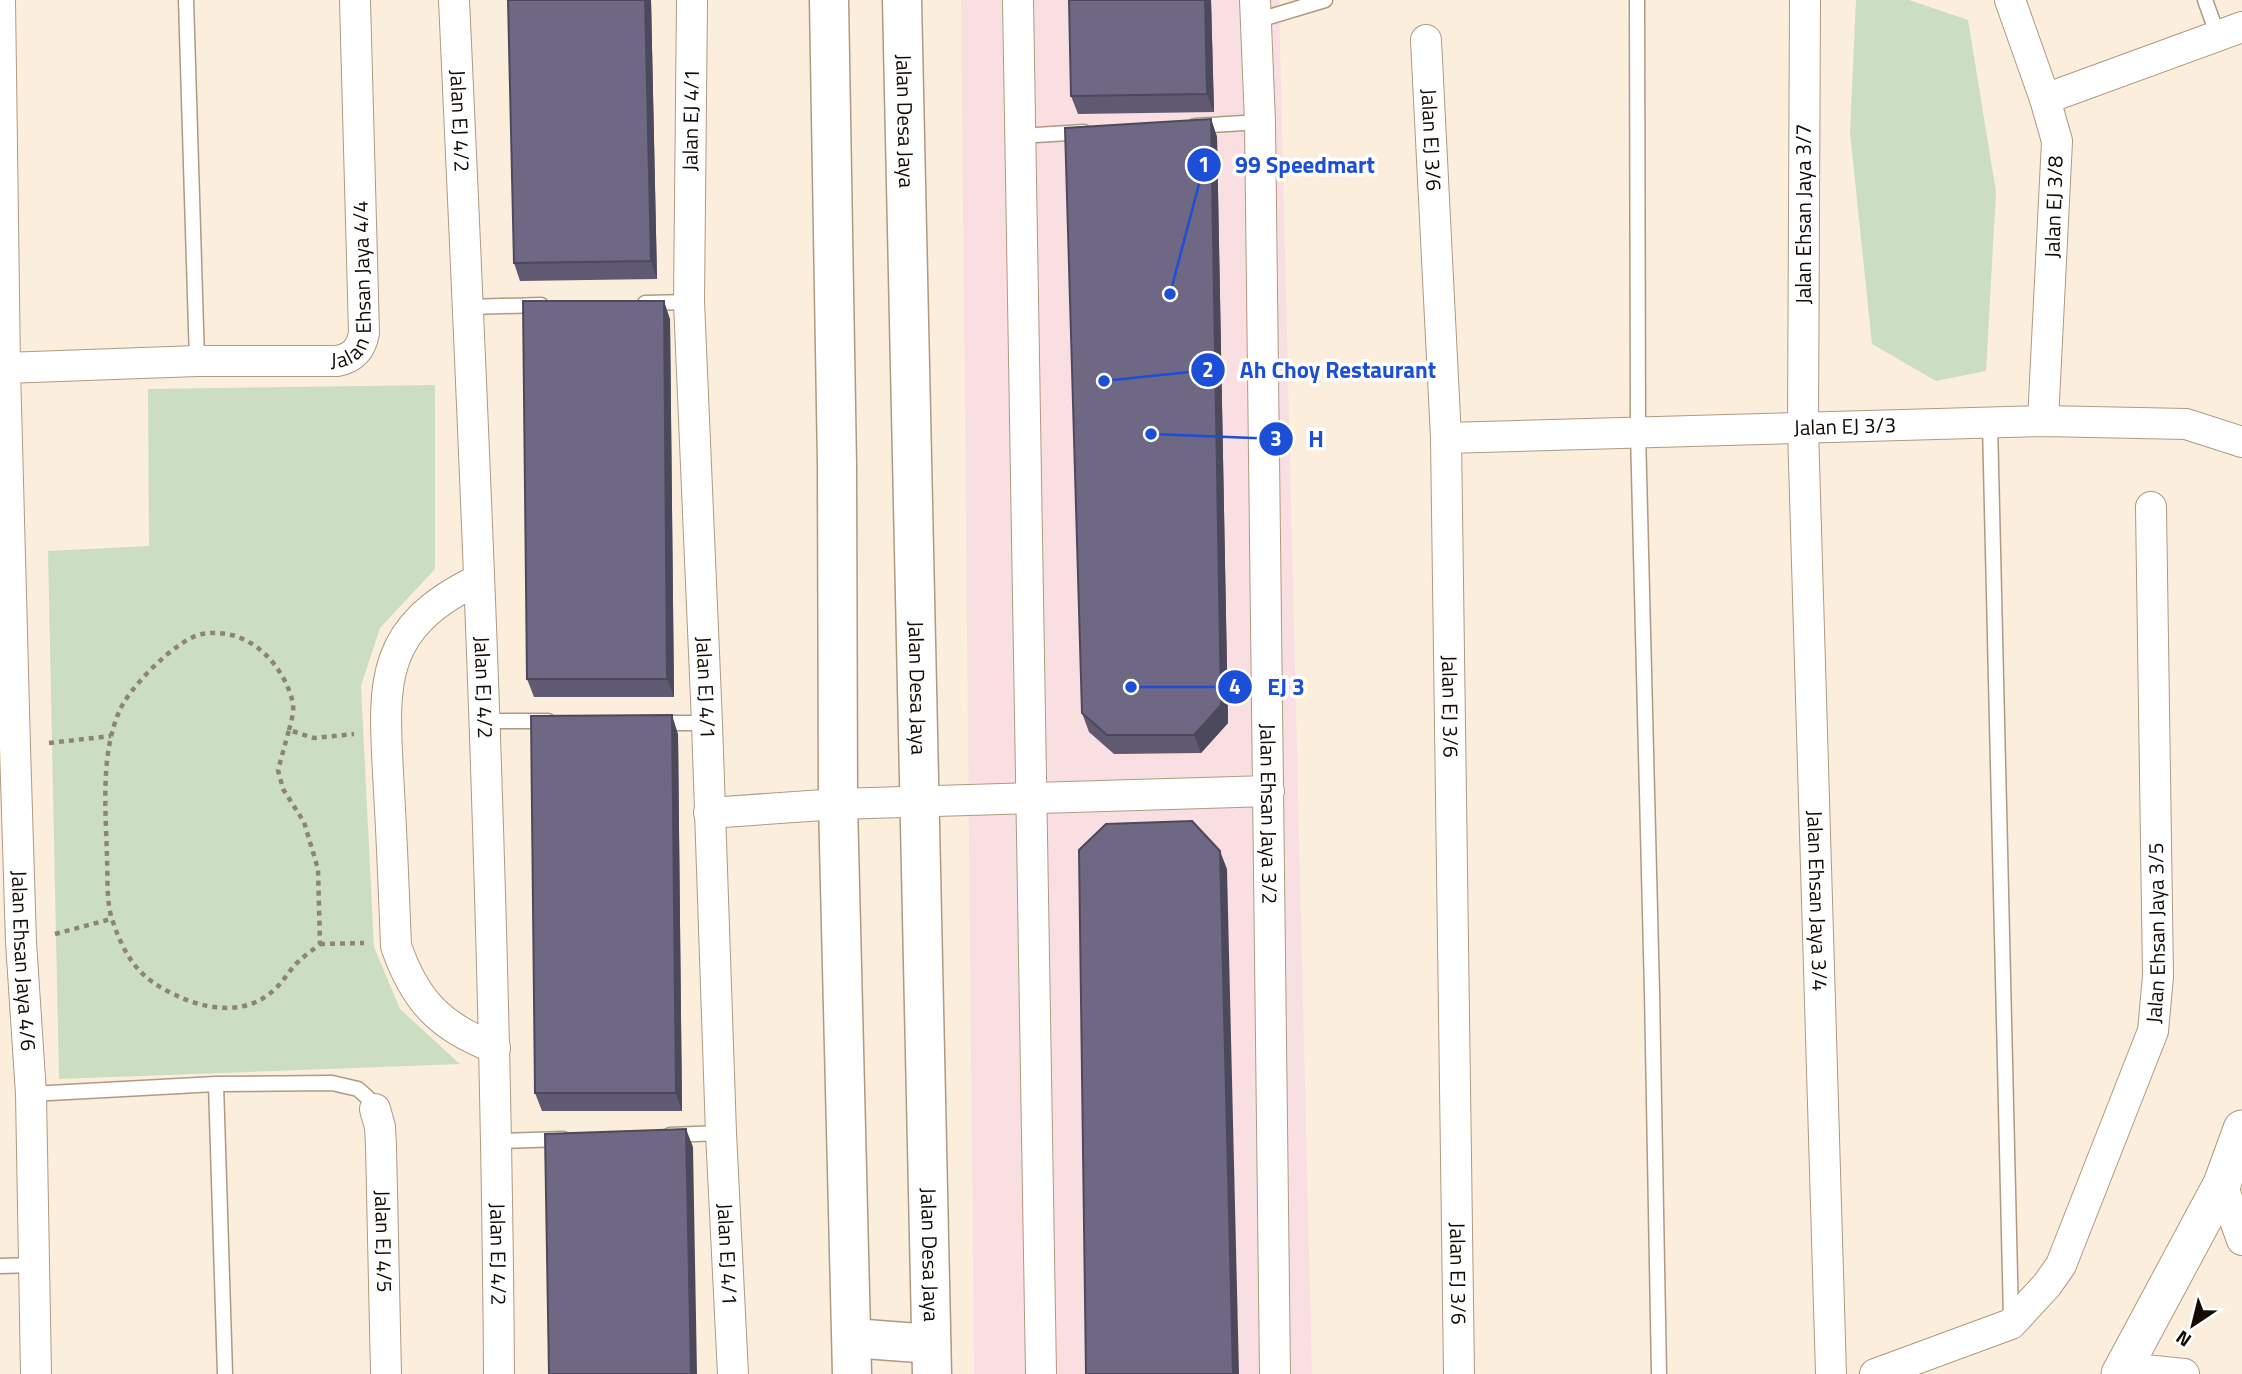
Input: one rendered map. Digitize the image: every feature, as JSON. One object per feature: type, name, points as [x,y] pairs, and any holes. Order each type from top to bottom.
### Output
[{"type":"main road","points":[[829,0],[837,465],[838,804],[852,1356],[931,1359]]},
{"type":"main road","name":"Jalan Desa Jaya","points":[[902,0],[931,1359]]},
{"type":"street","name":"Jalan Ehsan Jaya 4/6","points":[[0,0],[2,272],[15,747],[31,1094],[36,1374]]},
{"type":"street","name":"Jalan Ehsan Jaya 4/4","points":[[5,368],[197,361],[337,361],[356,353],[362,344],[364,333],[355,0]]},
{"type":"street","name":"Jalan EJ 4/2","points":[[454,0],[495,1048],[499,1374]]},
{"type":"street","name":"Jalan EJ 4/1","points":[[692,0],[689,302],[721,1133],[733,1374]]},
{"type":"street","points":[[1018,0],[1041,1374]]},
{"type":"street","name":"Jalan Ehsan Jaya 3/7","points":[[1803,428],[1805,0]]},
{"type":"street","name":"Jalan EJ 3/8","points":[[2010,0],[2057,141],[2043,421]]},
{"type":"street","name":"Jalan Ehsan Jaya 3/2","points":[[1256,10],[1260,122],[1275,1374]]},
{"type":"street","points":[[2045,99],[2230,32]]},
{"type":"street","name":"Jalan EJ 3/6","points":[[1426,40],[1446,438],[1459,1374]]},
{"type":"street","name":"Jalan EJ 3/3","points":[[1446,438],[2043,421],[2186,424],[2242,442]]},
{"type":"street","name":"Jalan Ehsan Jaya 3/4","points":[[1803,428],[1831,1374]]},
{"type":"street","name":"Jalan Ehsan Jaya 3/5","points":[[2011,1324],[2047,1285],[2061,1265],[2153,1031],[2158,976],[2151,507]]},
{"type":"street","points":[[478,580],[449,594],[427,610],[406,636],[394,660],[385,706],[396,943],[404,970],[431,1011],[471,1039],[495,1048]]},
{"type":"street","points":[[709,813],[838,804],[1269,791]]},
{"type":"street","name":"Jalan EJ 4/5","points":[[375,1109],[381,1146],[386,1374]]},
{"type":"street","points":[[2184,1374],[2123,1371],[2222,1184],[2242,1129]]},
{"type":"street","points":[[2222,1184],[2242,1240]]},
{"type":"street","points":[[1875,1374],[2011,1324]]},
{"type":"lane","points":[[186,0],[197,361]]},
{"type":"lane","points":[[1256,10],[1325,0]]},
{"type":"lane","points":[[1637,0],[1638,432],[1653,992],[1659,1374]]},
{"type":"lane","points":[[2205,0],[2230,32]]},
{"type":"lane","points":[[1180,127],[1260,122]]},
{"type":"lane","points":[[1020,136],[1100,131]]},
{"type":"lane","points":[[634,303],[689,302]]},
{"type":"lane","points":[[468,307],[551,305]]},
{"type":"lane","points":[[1990,423],[2011,1324]]},
{"type":"lane","points":[[484,721],[568,722]]},
{"type":"lane","points":[[638,722],[707,723]]},
{"type":"lane","points":[[31,1094],[216,1084],[332,1083],[358,1089],[375,1109]]},
{"type":"lane","points":[[216,1084],[225,1374]]},
{"type":"lane","points":[[651,1136],[721,1133]]},
{"type":"lane","points":[[498,1142],[581,1138]]},
{"type":"lane","points":[[0,1266],[33,1265]]},
{"type":"path","points":[[320,944],[318,869],[308,832],[283,789],[278,770],[294,706],[285,681],[270,658],[254,643],[230,634],[200,634],[152,667],[133,687],[119,710],[111,736],[106,816],[107,877],[111,919],[125,951],[140,974],[162,989],[191,1002],[221,1010],[248,1006],[274,991],[299,961],[320,944],[396,943]]},
{"type":"path","points":[[289,730],[314,738],[386,731]]},
{"type":"path","points":[[15,747],[111,736]]},
{"type":"path","points":[[22,942],[111,919]]},
{"type":"shaded area","points":[[961,0],[1279,0],[1312,1374],[974,1374]]},
{"type":"green space","points":[[1856,0],[1909,0],[1968,20],[1996,192],[1986,371],[1936,381],[1872,344],[1850,133]]},
{"type":"green space","points":[[435,385],[435,569],[380,628],[361,686],[374,947],[400,1009],[460,1064],[59,1079],[48,551],[149,546],[148,389]]},
{"type":"building","points":[[508,0],[645,0],[651,261],[514,263]]},
{"type":"building","points":[[1069,0],[1205,0],[1207,94],[1071,96]]},
{"type":"building","points":[[1211,119],[1221,705],[1194,735],[1107,735],[1082,713],[1065,128]]},
{"type":"building","points":[[523,301],[664,301],[667,679],[527,679]]},
{"type":"building","points":[[672,715],[676,1093],[535,1093],[531,716]]},
{"type":"building","points":[[1192,821],[1220,851],[1233,1374],[1086,1374],[1079,850],[1106,824]]},
{"type":"building","points":[[686,1129],[691,1374],[549,1374],[545,1134]]},
{"type":"place","name":"99 Speedmart","points":[[1170,294]]},
{"type":"place","name":"Ah Choy Restaurant","points":[[1104,381]]},
{"type":"place","name":"H","points":[[1151,434]]},
{"type":"place","name":"EJ 3","points":[[1131,687]]}]
